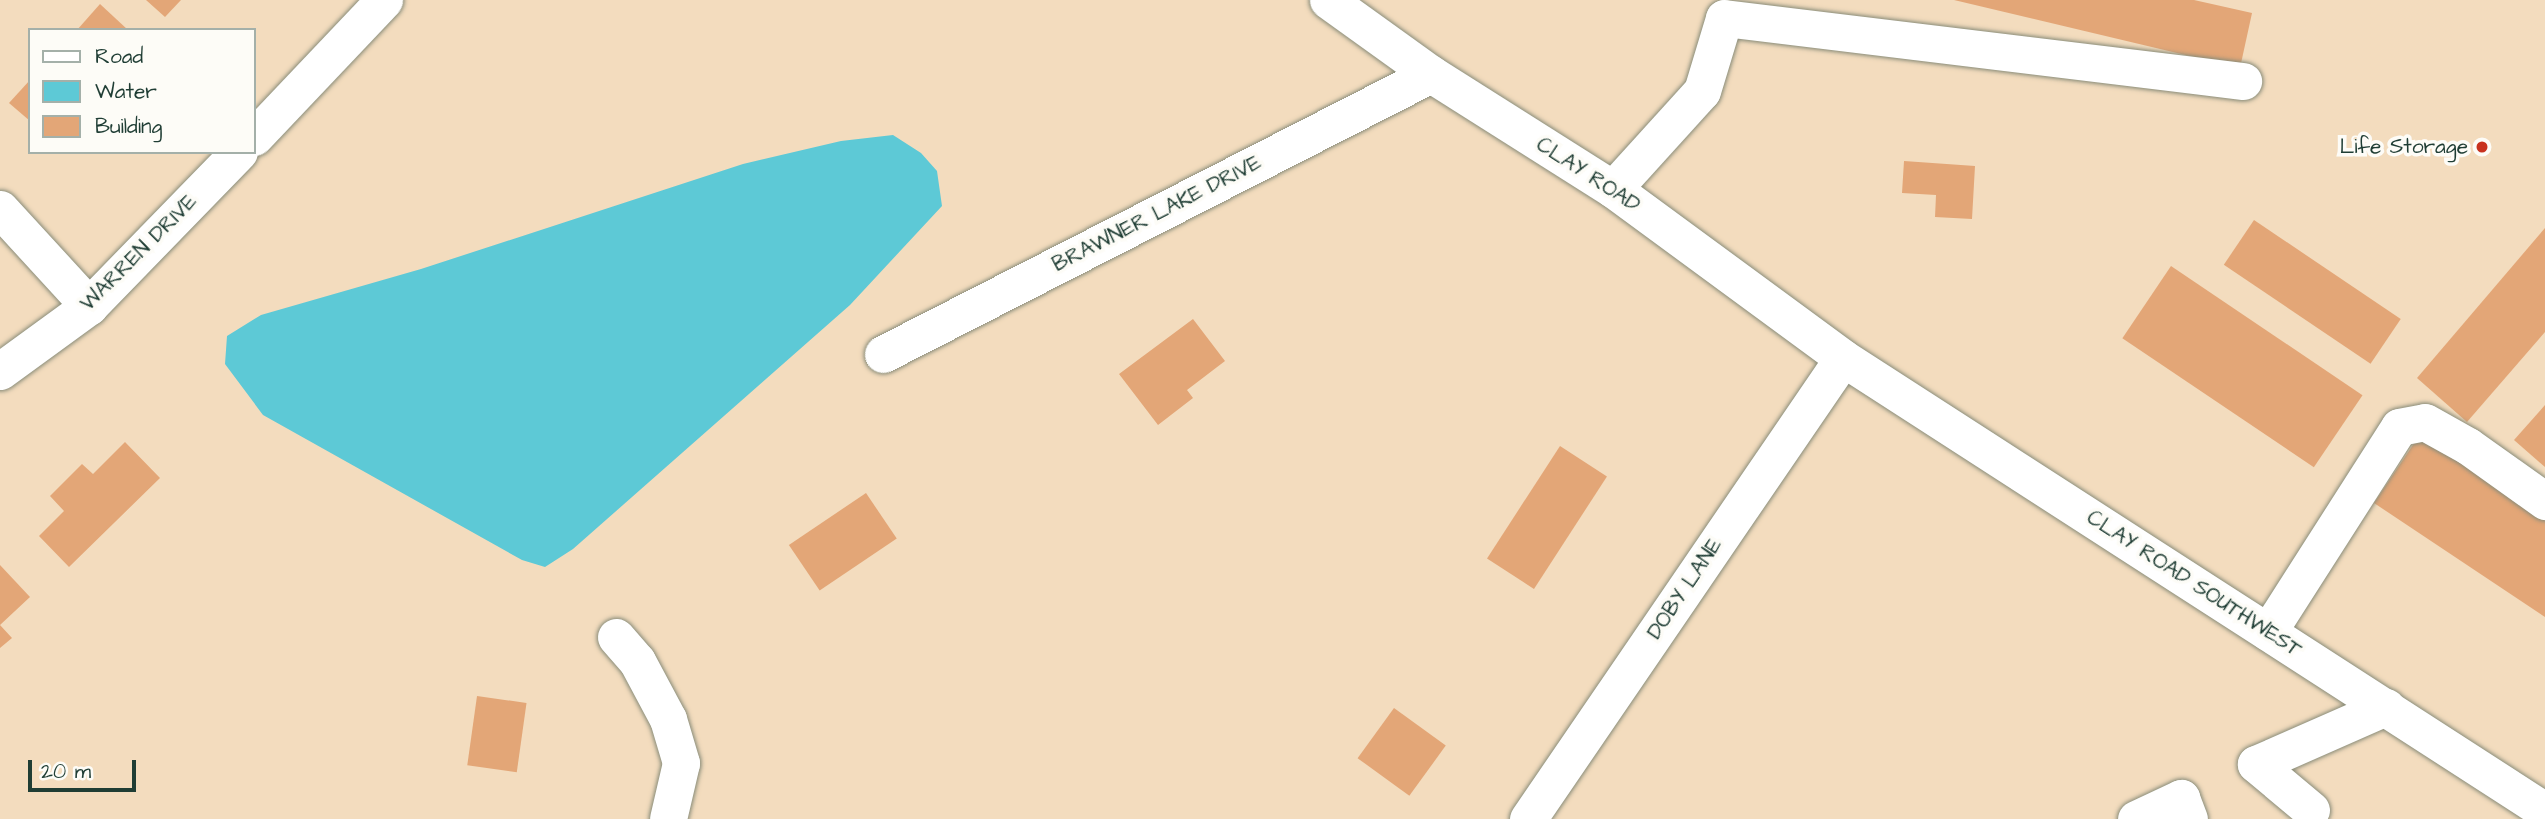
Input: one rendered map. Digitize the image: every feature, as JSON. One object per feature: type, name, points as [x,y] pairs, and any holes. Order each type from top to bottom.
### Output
[{"type":"street","points":[[256,135],[384,0]]},
{"type":"street","name":"CLAY ROAD","points":[[1328,0],[1431,74],[1613,189],[1843,358]]},
{"type":"street","points":[[1613,189],[1702,91],[1724,18],[2243,81]]},
{"type":"street","name":"BRAWNER LAKE DRIVE","points":[[883,354],[1431,74]]},
{"type":"street","name":"WARREN DRIVE","points":[[0,372],[89,306],[237,154]]},
{"type":"street","points":[[0,209],[89,306]]},
{"type":"street","name":"CLAY ROAD SOUTHWEST","points":[[1843,358],[2545,811]]},
{"type":"street","name":"DOBY LANE","points":[[1528,819],[1843,358]]},
{"type":"street","points":[[2268,632],[2399,427],[2425,422],[2468,446],[2545,501]]},
{"type":"street","points":[[616,637],[637,660],[668,719],[681,763],[668,819]]},
{"type":"street","points":[[2311,810],[2256,764],[2386,707]]},
{"type":"street","points":[[2136,819],[2181,798],[2189,819]]},
{"type":"water","points":[[893,135],[921,153],[937,171],[942,206],[850,305],[573,549],[545,567],[522,560],[263,415],[225,364],[227,336],[261,315],[421,269],[743,164],[841,141]]},
{"type":"building","points":[[146,0],[181,0],[165,17]]},
{"type":"building","points":[[1954,0],[2194,0],[2252,13],[2240,68]]},
{"type":"building","points":[[100,4],[126,28],[79,28]]},
{"type":"building","points":[[28,82],[28,119],[9,103]]},
{"type":"building","points":[[1904,161],[1975,166],[1972,219],[1935,217],[1936,195],[1902,193]]},
{"type":"building","points":[[2254,220],[2401,319],[2371,364],[2224,265]]},
{"type":"building","points":[[2545,228],[2545,332],[2467,422],[2417,378]]},
{"type":"building","points":[[2171,266],[2363,395],[2314,467],[2122,338]]},
{"type":"building","points":[[1193,319],[1225,361],[1187,390],[1193,398],[1158,425],[1119,374]]},
{"type":"building","points":[[2545,405],[2545,467],[2514,440]]},
{"type":"building","points":[[2421,433],[2545,515],[2545,617],[2374,503]]},
{"type":"building","points":[[125,442],[160,478],[69,567],[39,536],[64,511],[50,496],[82,464],[93,474]]},
{"type":"building","points":[[1560,446],[1607,476],[1534,589],[1487,558]]},
{"type":"building","points":[[866,493],[897,539],[820,591],[789,545]]},
{"type":"building","points":[[0,565],[30,597],[0,625]]},
{"type":"building","points":[[0,625],[12,638],[0,648]]},
{"type":"building","points":[[477,696],[527,703],[517,772],[467,765]]},
{"type":"building","points":[[1394,708],[1446,746],[1409,796],[1358,758]]},
{"type":"place","name":"Life Storage","points":[[2482,147]]}]
